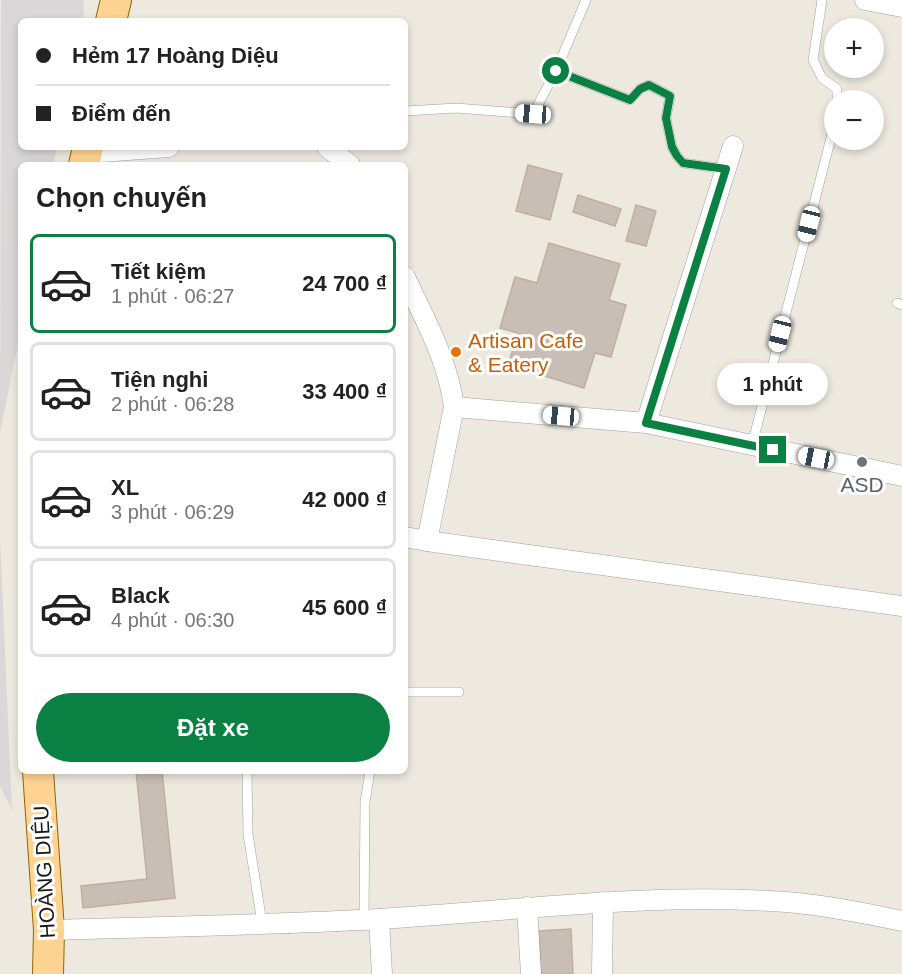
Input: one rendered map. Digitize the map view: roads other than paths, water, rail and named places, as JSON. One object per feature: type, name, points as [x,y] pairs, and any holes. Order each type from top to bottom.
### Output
[{"type":"main road","points":[[112,18],[116,0]]},
{"type":"main road","name":"HOÀNG DIỆU","points":[[38,774],[49,930],[48,974]]},
{"type":"street","points":[[865,0],[902,7]]},
{"type":"street","points":[[646,423],[733,146]]},
{"type":"street","points":[[87,155],[138,150]]},
{"type":"street","points":[[331,150],[346,162]]},
{"type":"street","points":[[408,283],[445,363],[454,407],[427,540]]},
{"type":"street","points":[[454,407],[646,423],[902,476]]},
{"type":"street","points":[[408,537],[902,606]]},
{"type":"street","points":[[49,930],[371,919],[527,907],[711,900],[785,902],[851,910],[902,921]]},
{"type":"street","points":[[602,974],[603,903]]},
{"type":"street","points":[[527,907],[531,974]]},
{"type":"street","points":[[371,919],[382,974]]},
{"type":"lane","points":[[408,111],[456,108],[533,114],[556,71],[586,0]]},
{"type":"lane","points":[[822,0],[813,60],[822,78],[837,90]]},
{"type":"lane","points":[[556,71],[630,100],[640,89],[649,85],[659,89],[670,96],[666,118],[672,147],[677,156],[683,163],[726,169]]},
{"type":"lane","points":[[752,445],[828,150]]},
{"type":"lane","points":[[408,692],[459,692]]},
{"type":"lane","points":[[247,774],[248,834],[262,923]]},
{"type":"lane","points":[[370,774],[365,802],[371,919]]},
{"type":"place","name":"Artisan Cafe & Eatery","points":[[456,352]]},
{"type":"place","name":"ASD","points":[[862,462]]}]
